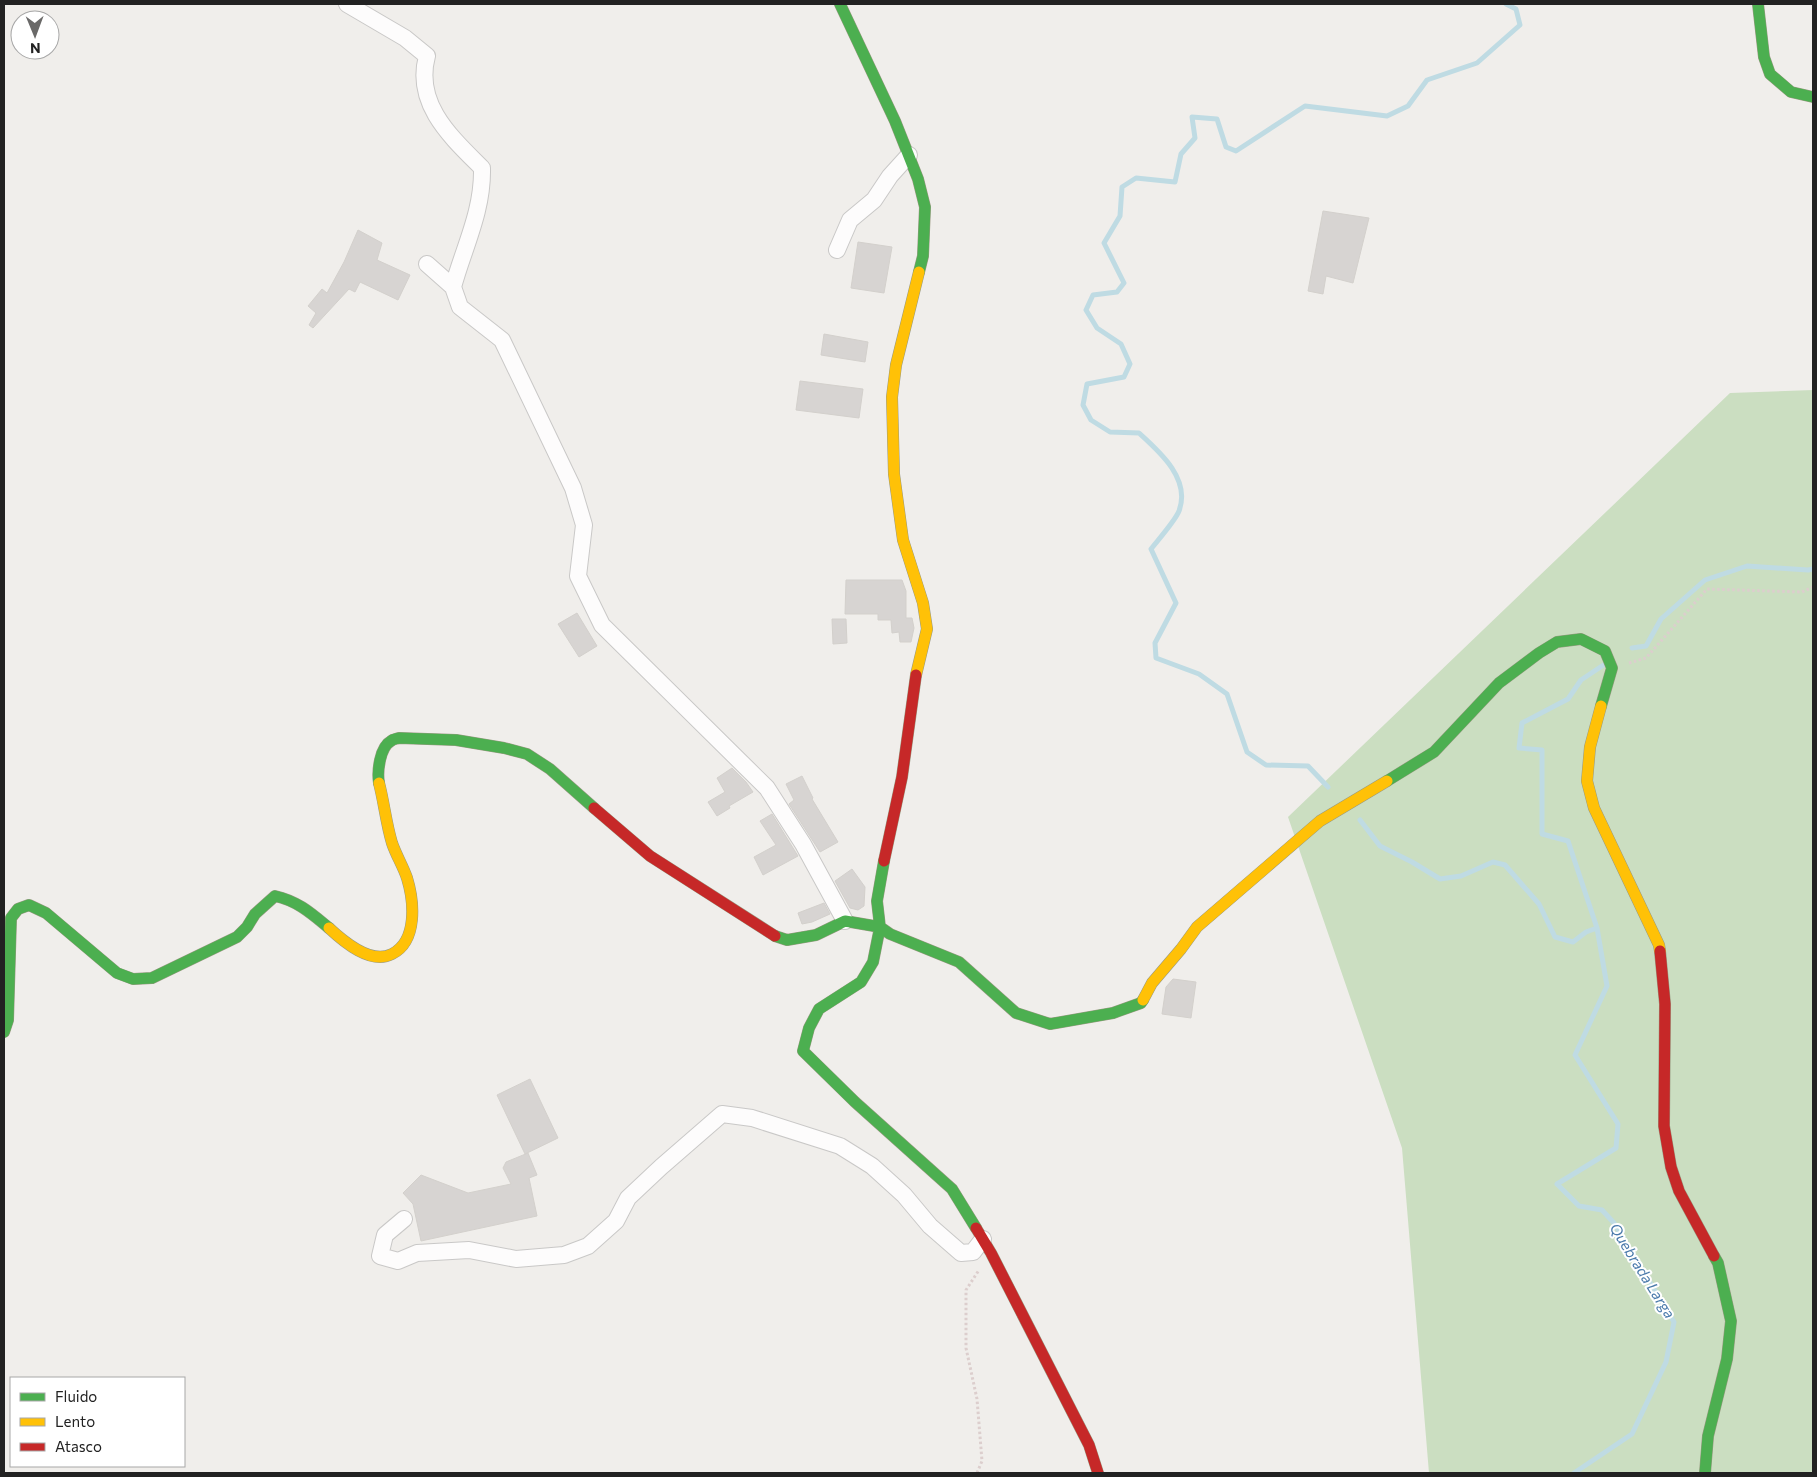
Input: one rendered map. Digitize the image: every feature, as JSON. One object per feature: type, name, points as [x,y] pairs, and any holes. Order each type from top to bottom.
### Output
[{"type":"street","points":[[348,4],[404,38],[427,56],[424,67],[424,84],[429,102],[442,125],[482,168],[483,187],[478,212],[453,287]]},
{"type":"street","points":[[840,4],[895,121],[918,179],[925,207],[923,256],[896,365],[892,396],[894,474],[903,540],[923,602],[927,629],[914,685],[902,776],[880,881],[877,901],[880,927],[873,962],[860,982],[819,1009],[809,1028],[803,1051],[855,1102],[952,1189],[987,1246],[1089,1445],[1098,1473]]},
{"type":"street","points":[[1758,4],[1764,57],[1770,74],[1790,92],[1813,97]]},
{"type":"street","points":[[838,250],[850,220],[874,200],[890,176],[909,156]]},
{"type":"street","points":[[427,264],[453,287],[460,307],[502,340],[573,488],[584,524],[578,576],[602,625],[767,788],[803,844],[845,921]]},
{"type":"street","points":[[4,1032],[8,1020],[11,918],[18,909],[29,905],[46,913],[117,973],[133,979],[152,978],[237,937],[255,914],[275,896],[288,899],[304,907],[346,943],[375,956],[390,955],[402,948],[411,929],[412,908],[407,878],[392,843],[378,776],[384,750],[390,741],[399,738],[456,740],[527,754],[550,769],[650,856],[771,935],[787,940],[816,936],[845,921],[880,927],[890,934],[959,962],[1016,1012],[1050,1024],[1113,1013],[1141,1003],[1152,983],[1181,950],[1197,928],[1320,820],[1434,752],[1498,683],[1539,652],[1557,642],[1581,639],[1604,651],[1612,668],[1590,747],[1587,781],[1594,808],[1659,945],[1665,1004],[1664,1126],[1671,1167],[1679,1191],[1718,1263],[1731,1321],[1727,1359],[1708,1436],[1705,1473]]},
{"type":"street","points":[[404,1219],[385,1235],[380,1256],[398,1261],[417,1254],[469,1250],[516,1259],[564,1255],[588,1246],[616,1221],[628,1198],[722,1114],[752,1118],[840,1146],[879,1172],[904,1195],[930,1226],[961,1253],[973,1252],[987,1246]]},
{"type":"path","points":[[1612,668],[1646,658],[1708,588],[1802,592],[1813,587]]},
{"type":"path","points":[[976,1473],[982,1461],[978,1399],[966,1348],[966,1290],[987,1246]]},
{"type":"green space","points":[[1813,390],[1813,1473],[1429,1473],[1402,1148],[1288,817],[1730,393]]},
{"type":"building","points":[[1323,211],[1369,218],[1353,283],[1326,276],[1323,294],[1308,291]]},
{"type":"building","points":[[358,230],[382,243],[377,260],[410,275],[398,300],[360,282],[355,292],[349,289],[313,328],[309,325],[316,313],[308,306],[322,289],[327,293],[344,262]]},
{"type":"building","points":[[858,242],[892,247],[884,293],[851,288]]},
{"type":"building","points":[[824,334],[868,342],[865,362],[821,355]]},
{"type":"building","points":[[800,381],[863,389],[859,418],[796,410]]},
{"type":"building","points":[[846,580],[902,580],[906,591],[906,618],[912,618],[914,628],[911,642],[900,642],[899,632],[892,633],[891,620],[878,620],[878,614],[845,614]]},
{"type":"building","points":[[577,613],[597,646],[579,657],[558,624]]},
{"type":"building","points":[[832,619],[846,619],[847,643],[833,644]]},
{"type":"building","points":[[732,768],[753,792],[729,806],[730,808],[717,816],[708,802],[725,792],[717,778]]},
{"type":"building","points":[[802,776],[812,799],[838,842],[820,852],[789,804],[794,800],[786,784]]},
{"type":"building","points":[[772,814],[798,856],[763,875],[754,857],[776,845],[760,821]]},
{"type":"building","points":[[852,869],[865,887],[864,906],[858,910],[850,908],[835,881]]},
{"type":"building","points":[[824,903],[830,914],[802,924],[798,913]]},
{"type":"building","points":[[1173,979],[1196,982],[1191,1018],[1162,1014],[1166,987]]},
{"type":"building","points":[[530,1079],[558,1138],[525,1154],[497,1095]]},
{"type":"building","points":[[528,1153],[537,1175],[529,1178],[537,1216],[421,1241],[413,1204],[403,1193],[421,1175],[468,1193],[511,1184],[503,1168],[506,1162]]},
{"type":"waterway","points":[[1328,787],[1308,766],[1266,765],[1247,752],[1227,694],[1199,674],[1156,658],[1155,643],[1176,603],[1151,549],[1179,511],[1182,499],[1181,488],[1171,467],[1139,433],[1110,432],[1091,420],[1083,405],[1087,384],[1124,377],[1130,364],[1121,344],[1097,328],[1086,310],[1093,295],[1117,292],[1124,283],[1104,243],[1120,216],[1122,187],[1136,178],[1175,182],[1181,154],[1195,138],[1192,117],[1217,119],[1226,147],[1236,151],[1305,106],[1387,116],[1408,106],[1427,80],[1477,63],[1520,25],[1516,9],[1506,4]]},
{"type":"waterway","name":"Quebrada Larga","points":[[1632,648],[1646,646],[1661,619],[1705,580],[1747,566],[1813,569]]},
{"type":"waterway","name":"Quebrada Larga","points":[[1574,1473],[1632,1434],[1666,1362],[1674,1322],[1614,1223],[1602,1210],[1579,1206],[1557,1184],[1616,1148],[1618,1124],[1575,1055],[1607,986],[1597,928],[1568,841],[1542,834],[1542,750],[1519,748],[1522,723],[1568,699],[1581,680],[1605,664]]},
{"type":"waterway","points":[[1360,820],[1380,846],[1440,879],[1461,876],[1493,862],[1505,865],[1539,904],[1555,937],[1573,942],[1586,932],[1597,928]]},
{"type":"traffic: fast","points":[[840,4],[895,121],[918,179],[925,207],[923,256],[919,272]]},
{"type":"traffic: fast","points":[[1758,4],[1764,57],[1770,74],[1791,92],[1813,97]]},
{"type":"traffic: fast","points":[[1387,781],[1434,752],[1499,683],[1557,642],[1581,639],[1605,651],[1612,668],[1601,706]]},
{"type":"traffic: fast","points":[[379,783],[378,772],[382,754],[387,744],[393,740],[399,738],[456,740],[527,754],[550,769],[594,808]]},
{"type":"traffic: fast","points":[[884,861],[877,901],[880,927],[890,934],[959,962],[1016,1013],[1050,1024],[1113,1013],[1141,1003],[1143,1000]]},
{"type":"traffic: fast","points":[[4,1032],[8,1020],[11,918],[18,909],[29,905],[46,913],[117,973],[133,979],[152,978],[237,937],[247,927],[255,914],[275,896],[298,905],[329,928]]},
{"type":"traffic: fast","points":[[775,936],[787,940],[816,935],[845,921],[880,927],[873,962],[861,982],[819,1009],[809,1028],[803,1051],[855,1102],[952,1189],[976,1228]]},
{"type":"traffic: fast","points":[[1705,1473],[1708,1436],[1727,1359],[1731,1321],[1718,1263],[1714,1256]]},
{"type":"traffic: slow","points":[[916,675],[927,629],[923,603],[903,540],[894,474],[892,397],[896,365],[919,272]]},
{"type":"traffic: slow","points":[[1601,706],[1590,747],[1587,781],[1594,808],[1659,945],[1660,951]]},
{"type":"traffic: slow","points":[[1143,1000],[1152,983],[1197,927],[1320,821],[1387,781]]},
{"type":"traffic: slow","points":[[329,928],[342,940],[358,950],[375,957],[384,957],[400,948],[410,930],[412,909],[409,887],[392,843],[379,783]]},
{"type":"traffic: jam","points":[[884,861],[902,777],[916,675]]},
{"type":"traffic: jam","points":[[594,808],[650,856],[775,936]]},
{"type":"traffic: jam","points":[[1660,951],[1665,1004],[1664,1126],[1671,1167],[1679,1191],[1714,1256]]},
{"type":"traffic: jam","points":[[976,1228],[991,1253],[1089,1445],[1098,1473]]}]
